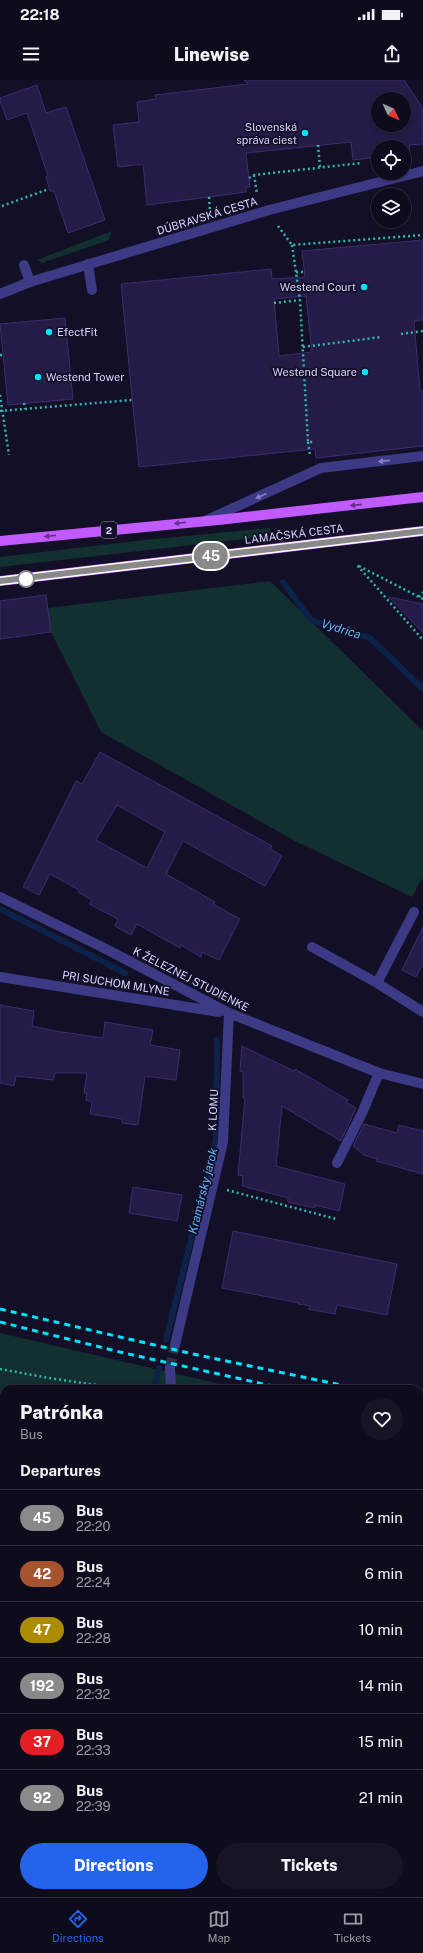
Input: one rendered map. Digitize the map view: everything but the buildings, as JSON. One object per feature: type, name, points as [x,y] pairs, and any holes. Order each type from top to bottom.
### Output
[{"type":"main road","name":"LAMAČSKÁ CESTA","points":[[0,541],[206,521],[423,497]]},
{"type":"main road","name":"LAMAČSKÁ CESTA","points":[[0,582],[423,531]]},
{"type":"street","name":"DÚBRAVSKÁ CESTA","points":[[411,172],[423,170]]},
{"type":"street","name":"DÚBRAVSKÁ CESTA","points":[[0,294],[30,282],[88,264],[269,210],[377,180]]},
{"type":"street","points":[[88,264],[92,290]]},
{"type":"street","points":[[24,265],[30,282]]},
{"type":"street","points":[[206,521],[321,468],[423,456]]},
{"type":"street","name":"K ŽELEZNEJ STUDIENKE","points":[[0,897],[102,947],[229,1013],[379,1073],[423,1084]]},
{"type":"street","points":[[377,983],[414,912]]},
{"type":"street","points":[[312,947],[377,983],[423,1012]]},
{"type":"street","name":"PRI SUCHOM MLYNE","points":[[0,977],[229,1013]]},
{"type":"street","name":"K LOMU","points":[[175,1345],[223,1142],[229,1013]]},
{"type":"street","points":[[336,1163],[362,1113],[379,1073]]},
{"type":"street","points":[[170,1368],[171,1385]]},
{"type":"path","points":[[318,145],[320,167]]},
{"type":"path","points":[[249,178],[254,176],[320,167],[361,163]]},
{"type":"path","points":[[254,176],[257,194]]},
{"type":"path","points":[[2,206],[46,190]]},
{"type":"path","points":[[209,197],[210,211]]},
{"type":"path","points":[[278,226],[292,246],[300,300],[310,457]]},
{"type":"path","points":[[292,246],[423,235]]},
{"type":"path","points":[[296,272],[304,272]]},
{"type":"path","points":[[274,302],[300,300]]},
{"type":"path","points":[[401,334],[423,331]]},
{"type":"path","points":[[303,347],[381,337]]},
{"type":"path","points":[[0,395],[1,411],[9,455]]},
{"type":"path","points":[[1,411],[132,400]]},
{"type":"path","points":[[24,403],[25,409]]},
{"type":"path","points":[[308,442],[314,442]]},
{"type":"path","points":[[423,599],[357,565],[423,640]]},
{"type":"path","points":[[419,597],[423,592]]},
{"type":"path","points":[[213,1186],[336,1219]]},
{"type":"path","points":[[0,1368],[49,1378],[97,1385]]},
{"type":"green space","points":[[112,231],[109,240],[42,263],[37,260]]},
{"type":"green space","points":[[270,528],[272,536],[0,567],[0,557],[144,540]]},
{"type":"green space","points":[[270,581],[423,731],[423,877],[412,897],[295,841],[101,732],[51,632],[48,608]]},
{"type":"green space","points":[[0,1333],[225,1385],[0,1385]]},
{"type":"waterway","name":"Vydrica","points":[[283,582],[311,620],[370,638],[423,689]]},
{"type":"waterway","name":"Kramársky jarok","points":[[0,909],[125,973]]},
{"type":"waterway","name":"Kramársky jarok","points":[[166,1340],[216,1139],[217,1040]]},
{"type":"waterway","name":"Kramársky jarok","points":[[155,1385],[159,1368]]},
{"type":"tunnel","points":[[170,1368],[175,1345]]},
{"type":"railway","points":[[0,1309],[193,1354],[341,1385]]},
{"type":"railway","points":[[0,1322],[124,1353],[268,1385]]},
{"type":"bus line","name":"45","points":[[0,581],[423,531]]},
{"type":"place","name":"Slovenská správa ciest","points":[[305,133]]},
{"type":"place","name":"Westend Court","points":[[364,287]]},
{"type":"place","name":"EfectFit","points":[[49,332]]},
{"type":"place","name":"Westend Square","points":[[365,372]]},
{"type":"place","name":"Westend Tower","points":[[38,377]]}]
